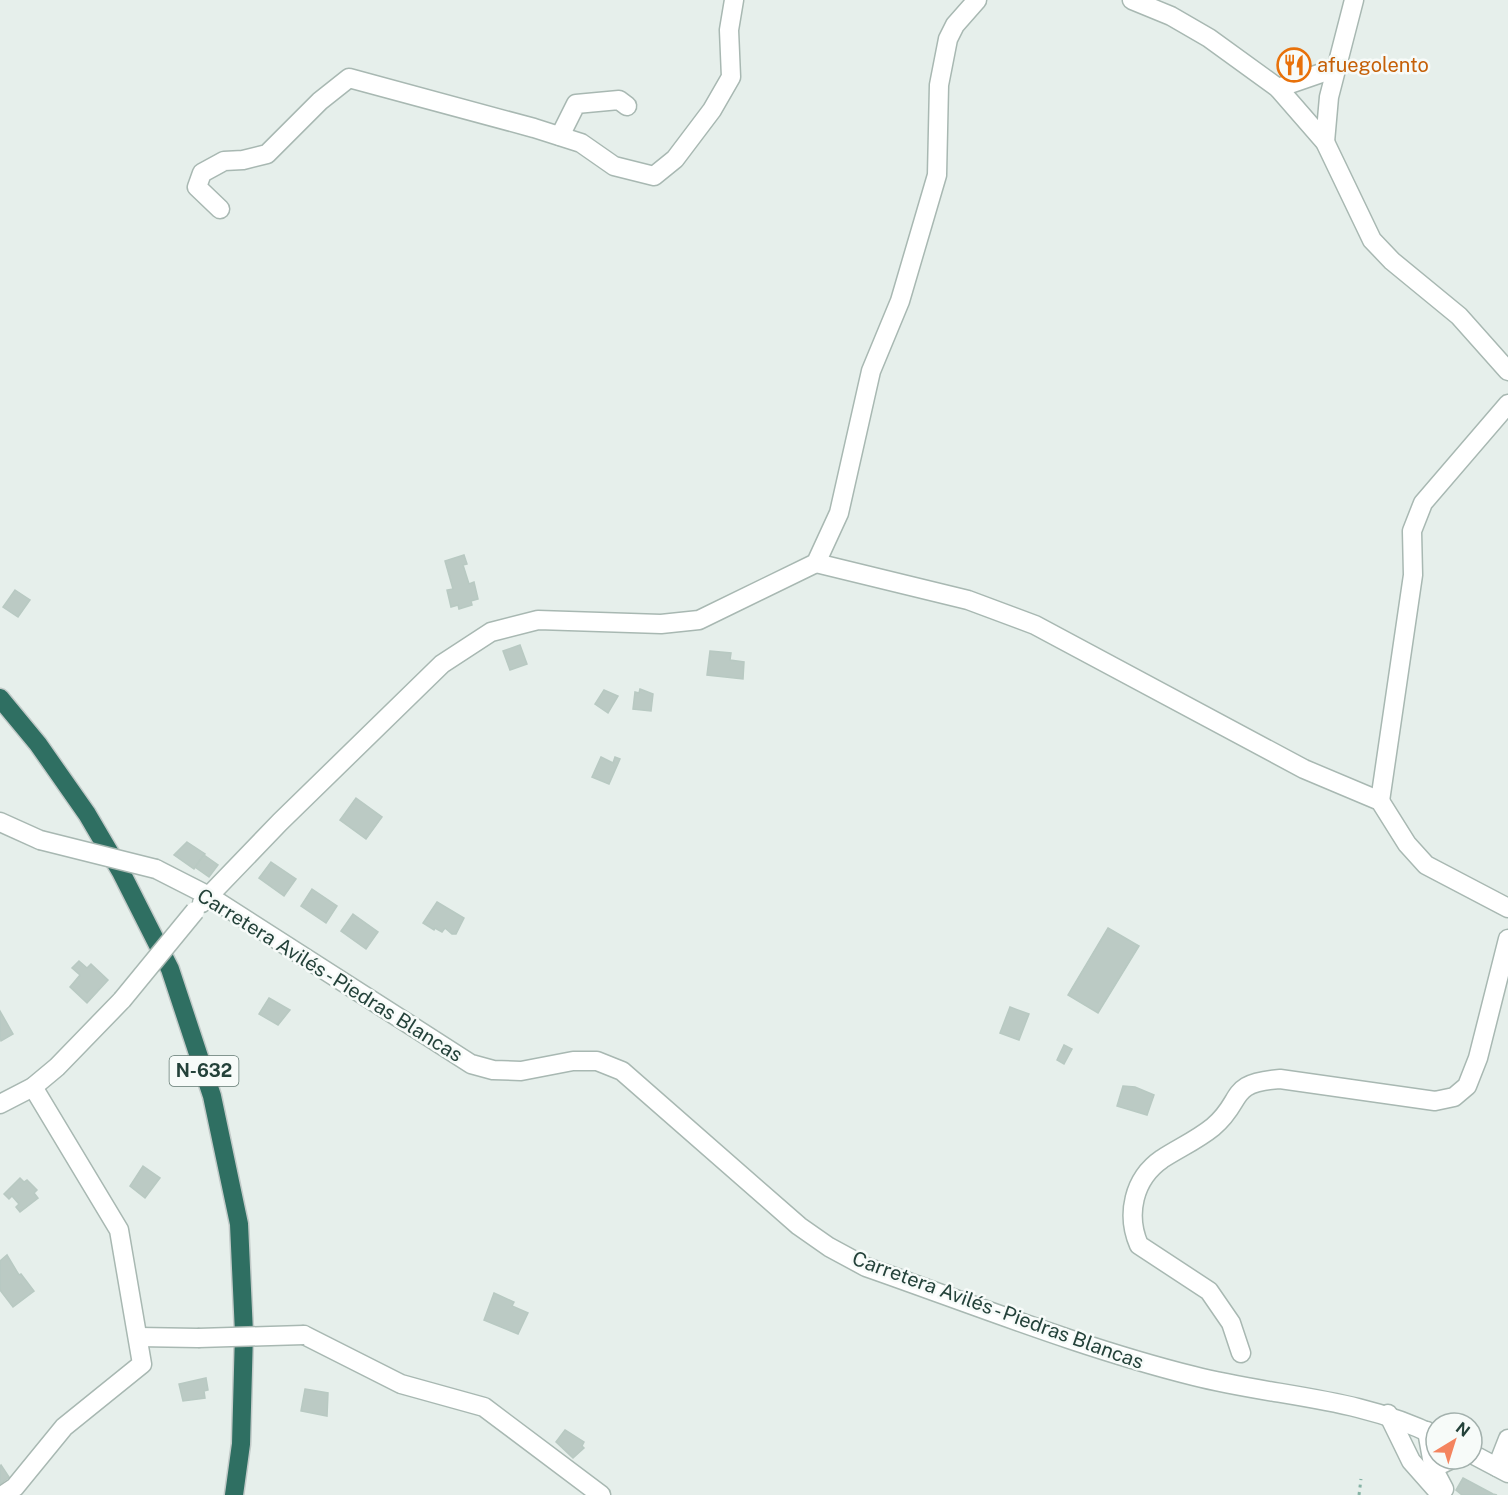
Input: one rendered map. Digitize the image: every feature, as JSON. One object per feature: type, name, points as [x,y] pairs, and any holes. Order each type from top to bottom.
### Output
[{"type":"highway","name":"N-632","points":[[0,698],[38,744],[87,814],[121,872],[170,969],[212,1096],[238,1224],[243,1311],[241,1444],[234,1495]]},
{"type":"street","points":[[220,209],[197,188],[202,173],[224,161],[243,160],[267,153],[320,101],[349,78],[560,136],[580,143],[614,166],[654,176],[675,159],[711,110],[731,77],[729,30],[734,0]]},
{"type":"street","points":[[0,1104],[33,1086],[57,1067],[122,1000],[209,896],[280,822],[442,664],[491,632],[538,620],[661,624],[699,620],[816,563],[839,513],[872,371],[900,301],[937,176],[939,85],[948,39],[955,25],[977,0]]},
{"type":"street","points":[[1132,0],[1171,16],[1209,38],[1278,88],[1325,141],[1372,240],[1392,261],[1459,316],[1508,371]]},
{"type":"street","points":[[1325,141],[1329,97],[1354,0]]},
{"type":"street","points":[[1278,88],[1336,68]]},
{"type":"street","points":[[560,136],[576,104],[619,100],[627,106]]},
{"type":"street","points":[[1380,801],[1413,575],[1412,531],[1423,503],[1508,404]]},
{"type":"street","points":[[816,563],[968,600],[1035,625],[1304,769],[1380,801],[1407,844],[1426,865],[1508,908]]},
{"type":"street","name":"Carretera Avilés - Piedras Blancas","points":[[0,822],[40,840],[156,869],[209,896],[471,1064],[493,1070],[521,1071],[573,1061],[597,1061],[622,1071],[799,1226],[829,1247],[866,1267],[1125,1358],[1206,1379],[1338,1402],[1388,1414],[1424,1430]]},
{"type":"street","points":[[1240,1353],[1231,1323],[1209,1291],[1139,1245],[1131,1216],[1133,1199],[1141,1181],[1160,1160],[1194,1142],[1215,1125],[1243,1087],[1259,1081],[1280,1079],[1435,1101],[1454,1097],[1467,1086],[1478,1058],[1508,939]]},
{"type":"street","points":[[3,1495],[15,1487],[64,1427],[142,1365],[118,1230],[33,1086]]},
{"type":"street","points":[[138,1337],[304,1335],[401,1384],[484,1407],[601,1495]]},
{"type":"street","points":[[1388,1414],[1441,1495]]},
{"type":"street","points":[[1424,1438],[1418,1442],[1422,1468],[1447,1495]]},
{"type":"street","points":[[1484,1460],[1503,1470],[1508,1439]]},
{"type":"path","points":[[1359,1495],[1361,1479]]},
{"type":"building","points":[[464,555],[467,564],[463,565],[469,584],[474,582],[478,599],[471,601],[472,605],[459,609],[458,605],[451,607],[447,590],[453,589],[445,561]]},
{"type":"building","points":[[15,590],[30,600],[18,617],[3,607]]},
{"type":"building","points":[[520,645],[527,664],[510,670],[503,651]]},
{"type":"building","points":[[710,651],[731,653],[730,660],[744,662],[743,679],[707,675]]},
{"type":"building","points":[[640,689],[653,694],[651,711],[633,709],[635,692],[639,693]]},
{"type":"building","points":[[604,690],[618,696],[608,713],[595,704]]},
{"type":"building","points":[[601,757],[613,763],[615,757],[620,759],[609,784],[592,777]]},
{"type":"building","points":[[356,798],[382,817],[366,839],[340,820]]},
{"type":"building","points":[[187,842],[205,854],[194,869],[174,855]]},
{"type":"building","points":[[204,855],[218,865],[209,877],[195,867]]},
{"type":"building","points":[[271,862],[296,879],[284,896],[259,878]]},
{"type":"building","points":[[312,889],[337,906],[326,923],[301,906]]},
{"type":"building","points":[[437,902],[464,918],[456,934],[452,934],[445,928],[442,932],[435,928],[434,930],[423,923]]},
{"type":"building","points":[[353,914],[378,932],[366,949],[341,931]]},
{"type":"building","points":[[1108,928],[1139,946],[1098,1013],[1068,995]]},
{"type":"building","points":[[79,961],[87,968],[91,964],[108,980],[87,1003],[70,987],[80,975],[72,968]]},
{"type":"building","points":[[269,998],[290,1010],[278,1025],[259,1014]]},
{"type":"building","points":[[1010,1007],[1029,1014],[1019,1040],[1000,1033]]},
{"type":"building","points":[[0,1011],[13,1034],[1,1041],[0,1038]]},
{"type":"building","points":[[1064,1045],[1072,1049],[1064,1064],[1057,1060]]},
{"type":"building","points":[[1123,1086],[1135,1087],[1154,1095],[1147,1115],[1117,1106]]},
{"type":"building","points":[[143,1166],[160,1178],[145,1198],[130,1186]]},
{"type":"building","points":[[20,1178],[24,1182],[27,1180],[37,1190],[34,1193],[38,1198],[20,1212],[16,1207],[19,1204],[12,1196],[9,1199],[4,1194]]},
{"type":"building","points":[[7,1255],[19,1275],[21,1274],[34,1291],[13,1307],[0,1290],[0,1261]]},
{"type":"building","points":[[494,1293],[514,1302],[512,1306],[528,1313],[518,1334],[484,1320]]},
{"type":"building","points":[[206,1378],[208,1390],[204,1391],[205,1398],[183,1401],[179,1384]]},
{"type":"building","points":[[305,1389],[328,1393],[327,1416],[301,1411]]},
{"type":"building","points":[[565,1430],[584,1442],[582,1446],[584,1448],[573,1458],[556,1442]]},
{"type":"building","points":[[0,1466],[9,1477],[0,1484]]},
{"type":"building","points":[[1463,1478],[1497,1495],[1462,1495],[1456,1490]]},
{"type":"place","name":"afuegolento","points":[[1294,65]]}]
